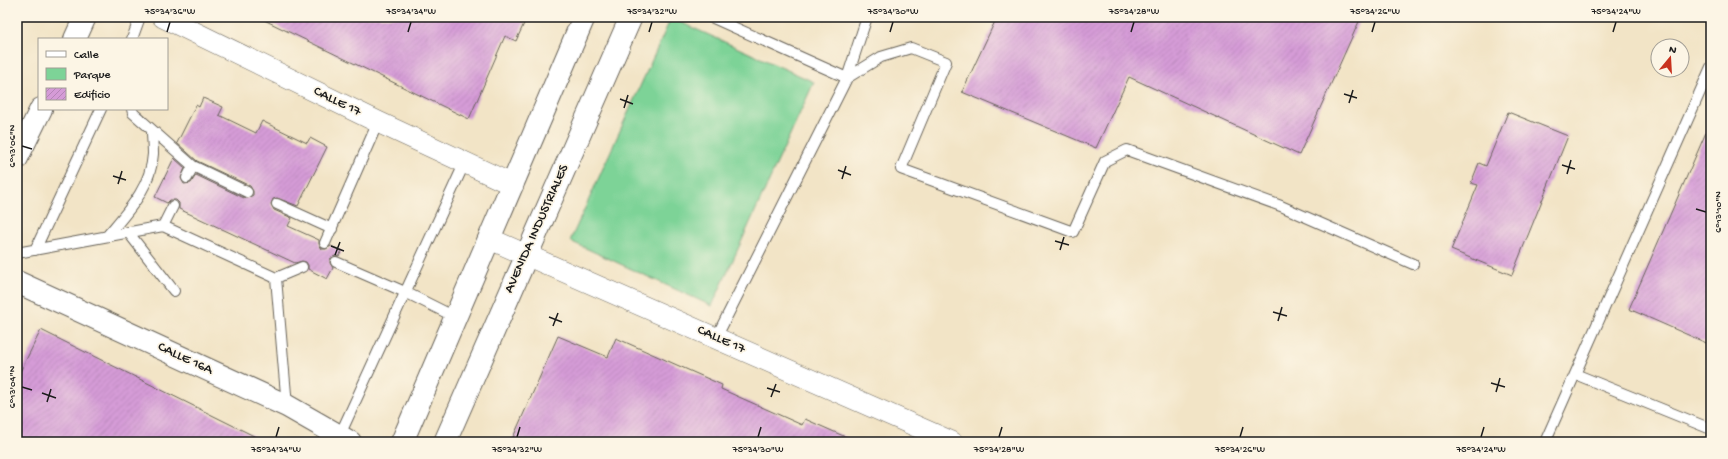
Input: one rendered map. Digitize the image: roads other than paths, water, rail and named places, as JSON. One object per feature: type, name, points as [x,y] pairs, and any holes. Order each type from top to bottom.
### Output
[{"type":"main road","points":[[75,38],[85,17]]},
{"type":"main road","points":[[402,442],[584,17]]},
{"type":"main road","name":"AVENIDA INDUSTRIALES","points":[[445,442],[631,17]]},
{"type":"main road","points":[[17,158],[41,110]]},
{"type":"main road","name":"CALLE 16A","points":[[17,282],[287,406],[344,439]]},
{"type":"street","name":"CALLE 17","points":[[163,17],[378,122],[513,185]]},
{"type":"street","name":"CALLE 17","points":[[490,239],[952,442]]},
{"type":"lane","points":[[132,38],[140,17]]},
{"type":"lane","points":[[711,17],[847,78]]},
{"type":"lane","points":[[716,338],[847,78],[867,17]]},
{"type":"lane","points":[[847,78],[881,57],[911,48],[946,62],[901,169],[1073,232],[1106,161],[1127,150],[1281,206],[1413,264]]},
{"type":"lane","points":[[1545,442],[1711,67]]},
{"type":"lane","points":[[35,250],[101,110]]},
{"type":"lane","points":[[132,110],[133,113],[193,166],[247,192]]},
{"type":"lane","points":[[325,244],[378,122]]},
{"type":"lane","points":[[107,236],[141,194],[148,178],[153,155],[152,130]]},
{"type":"lane","points":[[344,439],[405,292],[465,162]]},
{"type":"lane","points":[[187,178],[193,166]]},
{"type":"lane","points":[[277,204],[332,229]]},
{"type":"lane","points":[[163,226],[173,206]]},
{"type":"lane","points":[[17,253],[163,226],[276,278],[302,267]]},
{"type":"lane","points":[[128,232],[174,291]]},
{"type":"lane","points":[[336,262],[405,292],[455,317]]},
{"type":"lane","points":[[276,278],[287,406]]},
{"type":"lane","points":[[1575,374],[1711,429]]}]
